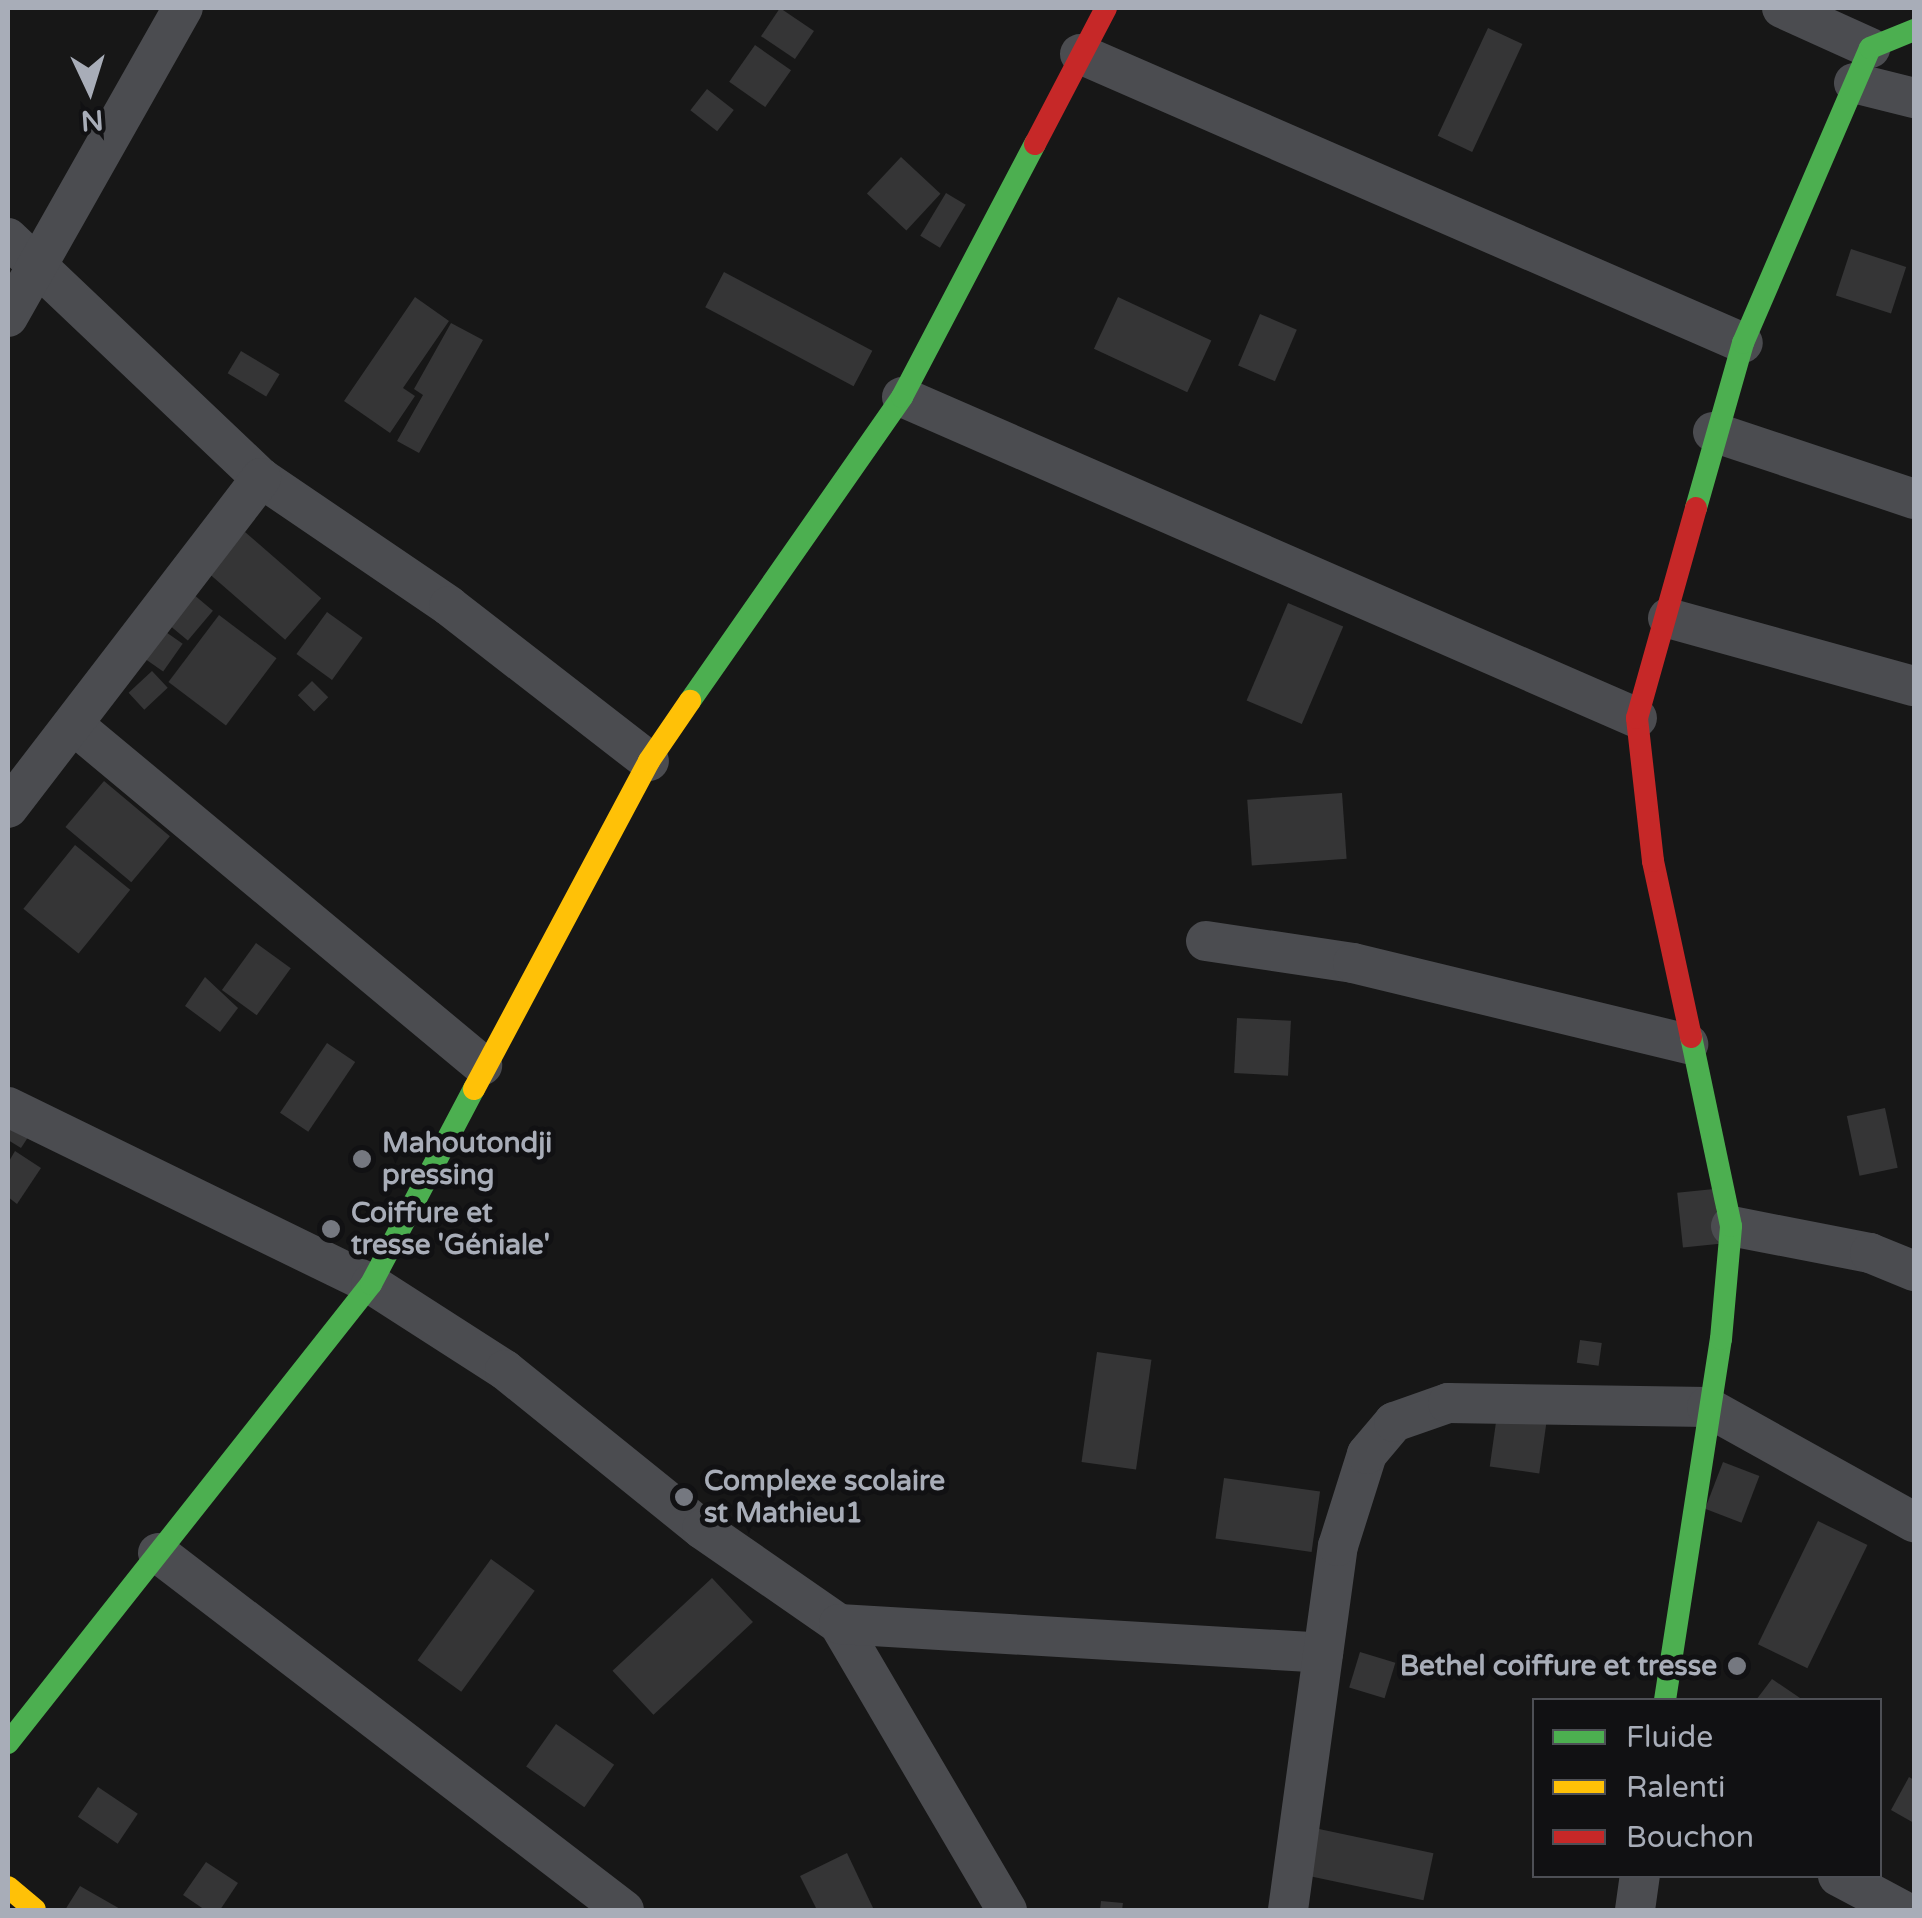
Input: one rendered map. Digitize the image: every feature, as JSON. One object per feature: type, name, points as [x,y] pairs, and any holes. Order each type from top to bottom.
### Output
[{"type":"street","points":[[8,316],[42,264],[184,8]]},
{"type":"street","points":[[8,1743],[370,1284],[482,1065],[648,761],[902,397],[1106,8]]},
{"type":"street","points":[[1782,8],[1914,98]]},
{"type":"street","points":[[1665,1698],[1731,1226],[1688,1044],[1653,862],[1637,718],[1668,618],[1713,432],[1743,344],[1862,65],[1914,30]]},
{"type":"street","points":[[1080,54],[1743,344]]},
{"type":"street","points":[[8,238],[42,264],[261,478],[449,606],[648,761]]},
{"type":"street","points":[[902,397],[1637,718]]},
{"type":"street","points":[[1713,432],[1914,499]]},
{"type":"street","points":[[8,808],[75,726],[261,478]]},
{"type":"street","points":[[1668,618],[1914,686]]},
{"type":"street","points":[[75,726],[482,1065]]},
{"type":"street","points":[[1206,940],[1353,964],[1688,1044]]},
{"type":"street","points":[[8,1107],[370,1284],[505,1370],[702,1529],[839,1624],[1007,1910]]},
{"type":"street","points":[[1731,1226],[1870,1253],[1914,1270]]},
{"type":"street","points":[[1288,1910],[1323,1653],[1351,1496],[1367,1454],[1394,1422],[1448,1404],[1706,1408],[1914,1522]]},
{"type":"street","points":[[158,1552],[624,1910]]},
{"type":"street","points":[[839,1624],[1323,1653]]},
{"type":"street","points":[[1635,1910],[1640,1878]]},
{"type":"street","points":[[1842,1878],[1902,1910]]},
{"type":"street","points":[[8,1886],[35,1910]]},
{"type":"building","points":[[780,8],[814,31],[795,59],[761,36]]},
{"type":"building","points":[[1488,28],[1522,44],[1472,152],[1438,136]]},
{"type":"building","points":[[755,45],[791,70],[765,107],[729,82]]},
{"type":"building","points":[[707,89],[734,110],[717,131],[690,110]]},
{"type":"building","points":[[901,157],[940,194],[906,230],[867,194]]},
{"type":"building","points":[[946,193],[966,205],[940,248],[920,236]]},
{"type":"building","points":[[1851,249],[1906,267],[1891,314],[1836,296]]},
{"type":"building","points":[[724,272],[872,351],[854,386],[705,307]]},
{"type":"building","points":[[415,297],[449,321],[403,388],[415,396],[390,433],[344,401]]},
{"type":"building","points":[[1118,297],[1211,341],[1187,392],[1094,349]]},
{"type":"building","points":[[1260,314],[1297,330],[1275,381],[1238,366]]},
{"type":"building","points":[[451,323],[483,340],[419,453],[397,441],[423,395],[414,389]]},
{"type":"building","points":[[241,351],[280,374],[266,396],[228,373]]},
{"type":"building","points":[[245,532],[321,598],[285,640],[209,574]]},
{"type":"building","points":[[193,594],[213,611],[188,641],[168,624]]},
{"type":"building","points":[[1288,603],[1343,626],[1302,724],[1247,701]]},
{"type":"building","points":[[327,612],[363,638],[332,680],[296,654]]},
{"type":"building","points":[[219,615],[277,658],[226,725],[168,682]]},
{"type":"building","points":[[163,630],[183,644],[163,672],[143,658]]},
{"type":"building","points":[[152,671],[168,688],[144,710],[129,693]]},
{"type":"building","points":[[312,681],[328,697],[314,711],[298,695]]},
{"type":"building","points":[[104,781],[170,836],[131,882],[65,827]]},
{"type":"building","points":[[1342,793],[1347,859],[1252,865],[1247,800]]},
{"type":"building","points":[[75,845],[130,890],[79,953],[23,909]]},
{"type":"building","points":[[256,943],[291,968],[257,1015],[222,990]]},
{"type":"building","points":[[205,977],[238,1008],[220,1032],[185,1006]]},
{"type":"building","points":[[1237,1018],[1291,1021],[1288,1076],[1234,1073]]},
{"type":"building","points":[[327,1043],[355,1062],[308,1132],[280,1113]]},
{"type":"building","points":[[1885,1108],[1898,1168],[1860,1176],[1847,1116]]},
{"type":"building","points":[[8,1123],[34,1128],[21,1148],[8,1140]]},
{"type":"building","points":[[15,1151],[41,1168],[17,1204],[8,1197],[8,1163]]},
{"type":"building","points":[[1714,1189],[1720,1244],[1683,1248],[1677,1193]]},
{"type":"building","points":[[1580,1340],[1602,1343],[1599,1366],[1577,1363]]},
{"type":"building","points":[[1097,1352],[1151,1360],[1136,1470],[1082,1462]]},
{"type":"building","points":[[1497,1415],[1547,1422],[1539,1473],[1490,1466]]},
{"type":"building","points":[[1723,1462],[1759,1476],[1741,1523],[1705,1509]]},
{"type":"building","points":[[1224,1478],[1320,1491],[1312,1552],[1216,1538]]},
{"type":"building","points":[[1818,1521],[1867,1545],[1807,1668],[1758,1644]]},
{"type":"building","points":[[491,1559],[535,1591],[461,1692],[418,1660]]},
{"type":"building","points":[[712,1578],[753,1622],[653,1715],[613,1671]]},
{"type":"building","points":[[1360,1652],[1395,1663],[1385,1698],[1349,1687]]},
{"type":"building","points":[[1772,1679],[1800,1698],[1758,1698]]},
{"type":"building","points":[[556,1724],[614,1765],[584,1807],[526,1767]]},
{"type":"building","points":[[1909,1777],[1914,1780],[1914,1823],[1891,1810]]},
{"type":"building","points":[[98,1787],[138,1814],[118,1844],[78,1817]]},
{"type":"building","points":[[1319,1829],[1433,1853],[1423,1900],[1309,1876]]},
{"type":"building","points":[[847,1853],[874,1910],[817,1910],[800,1876]]},
{"type":"building","points":[[206,1862],[238,1883],[220,1910],[205,1910],[183,1895]]},
{"type":"building","points":[[80,1886],[122,1910],[65,1910]]},
{"type":"building","points":[[1101,1901],[1123,1903],[1122,1910],[1100,1910]]},
{"type":"traffic: fast","points":[[1696,508],[1743,343],[1870,48],[1914,30]]},
{"type":"traffic: fast","points":[[690,701],[902,397],[1035,144]]},
{"type":"traffic: fast","points":[[1665,1698],[1721,1339],[1731,1226],[1691,1037]]},
{"type":"traffic: fast","points":[[8,1743],[371,1284],[474,1089]]},
{"type":"traffic: slow","points":[[474,1089],[649,761],[690,701]]},
{"type":"traffic: slow","points":[[8,1887],[35,1910]]},
{"type":"traffic: jam","points":[[1035,144],[1106,8]]},
{"type":"traffic: jam","points":[[1691,1037],[1653,861],[1637,718],[1696,508]]},
{"type":"place","name":"Mahoutondji pressing","points":[[362,1159]]},
{"type":"place","name":"Coiffure et tresse 'Géniale'","points":[[331,1229]]},
{"type":"place","name":"Complexe scolaire st Mathieu1","points":[[684,1497]]},
{"type":"place","name":"Bethel coiffure et tresse","points":[[1737,1666]]}]
